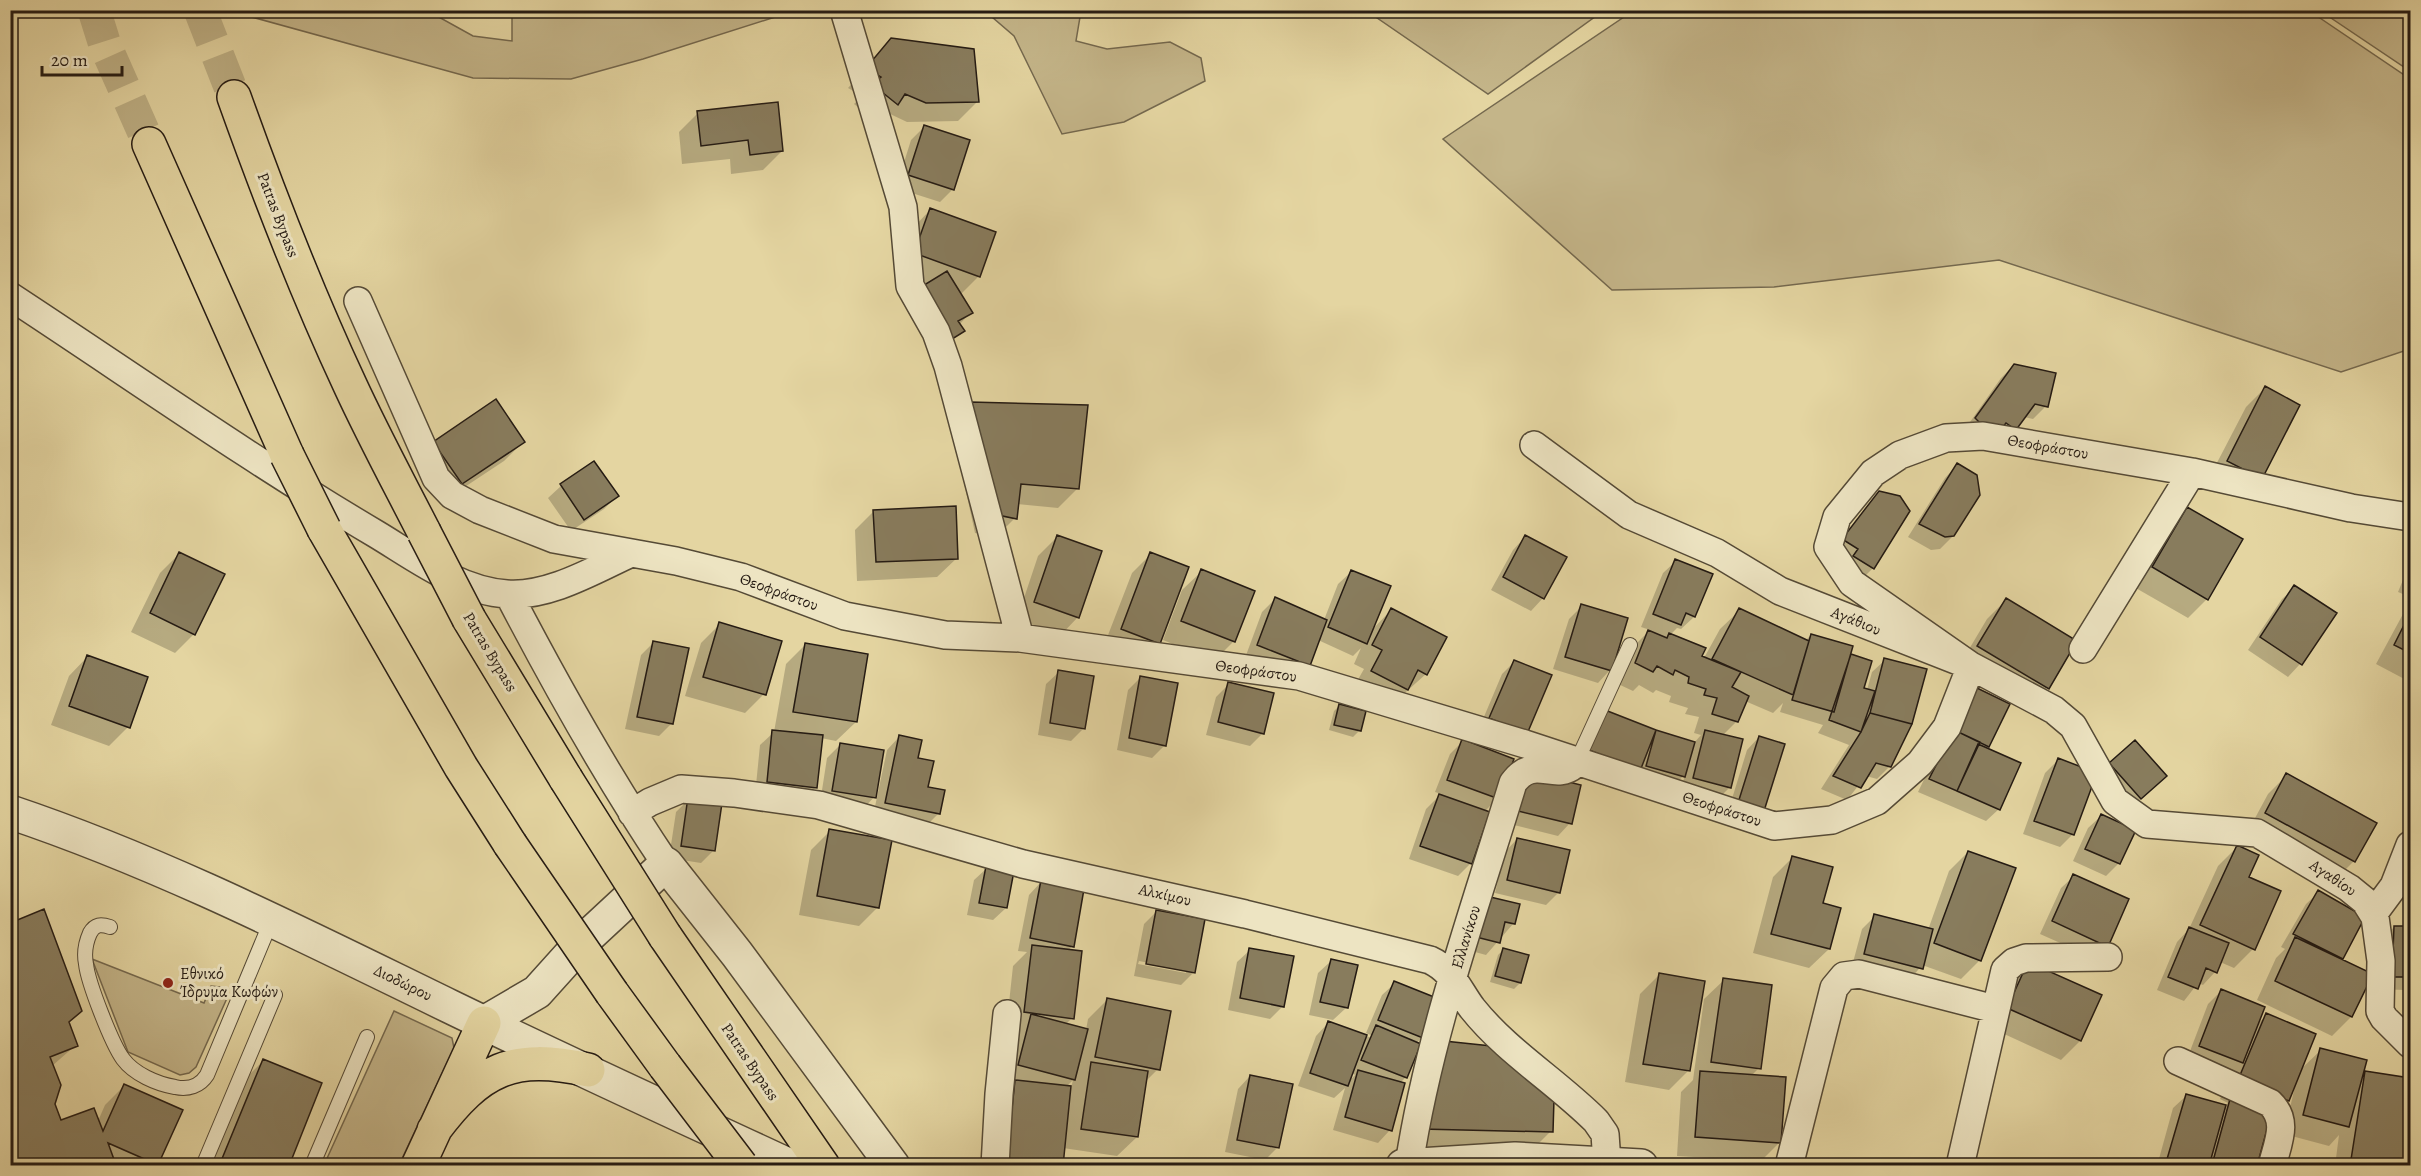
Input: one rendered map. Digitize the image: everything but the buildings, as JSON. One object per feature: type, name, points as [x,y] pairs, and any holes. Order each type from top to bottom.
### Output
[{"type":"highway","name":"Patras Bypass","points":[[234,97],[284,232],[350,386],[469,619],[665,936],[823,1166]]},
{"type":"highway","points":[[149,144],[249,374],[324,529],[461,767],[510,844],[612,993],[741,1166]]},
{"type":"highway","points":[[418,1166],[484,1023]]},
{"type":"highway","points":[[434,1130],[472,1086],[509,1067],[531,1063],[554,1063],[588,1070]]},
{"type":"street","points":[[844,10],[903,207],[910,286],[936,332],[948,366],[1020,638]]},
{"type":"street","points":[[10,296],[351,519],[454,579],[491,592],[509,595],[554,586],[631,553]]},
{"type":"street","name":"Θεοφράστου","points":[[358,301],[436,478],[452,495],[480,510],[554,539],[741,577],[845,616],[945,635],[1020,638],[1299,676],[1441,717],[1774,825],[1832,820],[1877,801],[1920,763],[1947,727],[1971,666],[1852,583],[1828,547],[1837,517],[1874,473],[1900,455],[1946,438],[1983,436],[2192,472],[2351,508],[2410,516]]},
{"type":"street","name":"Αγάθιου","points":[[1534,445],[1629,515],[1717,553],[1780,591],[1971,666],[2054,710],[2073,726],[2115,801],[2147,825]]},
{"type":"street","points":[[2083,649],[2192,472]]},
{"type":"street","points":[[509,595],[546,668],[632,813],[666,864],[737,954],[893,1166]]},
{"type":"street","name":"Ελλανίκου","points":[[1406,1165],[1424,1084],[1513,783],[1521,772],[1534,768],[1559,771],[1570,768],[1577,761]]},
{"type":"street","name":"Αλκίμου","points":[[632,813],[650,802],[681,789],[734,793],[819,805],[1012,861],[1420,957],[1442,966],[1454,979],[1474,1010],[1505,1043],[1596,1121],[1605,1134],[1607,1163]]},
{"type":"street","name":"Διοδώρου","points":[[10,812],[117,850],[272,919],[484,1023],[790,1166]]},
{"type":"street","name":"Αγαθίου","points":[[2147,825],[2257,833],[2349,888],[2365,901],[2374,914]]},
{"type":"street","points":[[2410,845],[2394,886],[2374,914],[2380,945],[2380,1011],[2389,1024],[2410,1044]]},
{"type":"street","points":[[484,1023],[537,992],[590,934],[666,864]]},
{"type":"street","points":[[1960,1166],[2005,970],[2014,962],[2026,958],[2108,957]]},
{"type":"street","points":[[1789,1166],[1834,988],[1844,976],[1859,974],[1995,1009]]},
{"type":"street","points":[[995,1166],[1007,1014]]},
{"type":"street","points":[[2178,1061],[2270,1103],[2280,1112],[2282,1125],[2272,1166]]},
{"type":"street","points":[[1406,1165],[1515,1159],[1641,1166]]},
{"type":"lane","points":[[1577,761],[1630,645]]},
{"type":"lane","points":[[110,927],[99,925],[92,930],[87,942],[85,960],[87,971],[119,1052],[138,1073],[170,1086],[184,1088],[197,1086],[207,1075],[272,919]]},
{"type":"lane","points":[[203,1166],[274,995]]},
{"type":"lane","points":[[312,1166],[367,1036]]},
{"type":"shaded area","points":[[230,11],[428,11],[473,36],[512,41],[512,12],[519,11],[794,11],[643,59],[571,79],[473,78]]},
{"type":"shaded area","points":[[985,11],[1081,11],[1076,41],[1107,49],[1170,42],[1201,58],[1205,81],[1124,122],[1062,134],[1014,36]]},
{"type":"shaded area","points":[[1367,11],[1603,11],[1488,94]]},
{"type":"shaded area","points":[[1633,11],[2319,11],[2317,16],[2410,79],[2410,349],[2341,372],[1999,260],[1774,287],[1612,290],[1443,139]]},
{"type":"shaded area","points":[[2330,11],[2410,11],[2410,71],[2328,16]]},
{"type":"shaded area","points":[[92,959],[204,1003],[211,986],[220,987],[228,996],[196,1067],[189,1073],[180,1075],[128,1052]]},
{"type":"shaded area","points":[[394,1011],[452,1038],[454,1048],[399,1165],[324,1165]]},
{"type":"tunnel","points":[[94,10],[105,45],[149,144]]},
{"type":"tunnel","points":[[200,10],[234,97]]},
{"type":"place","name":"Εθνικό Ίδρυμα Κωφών","points":[[168,983]]}]
